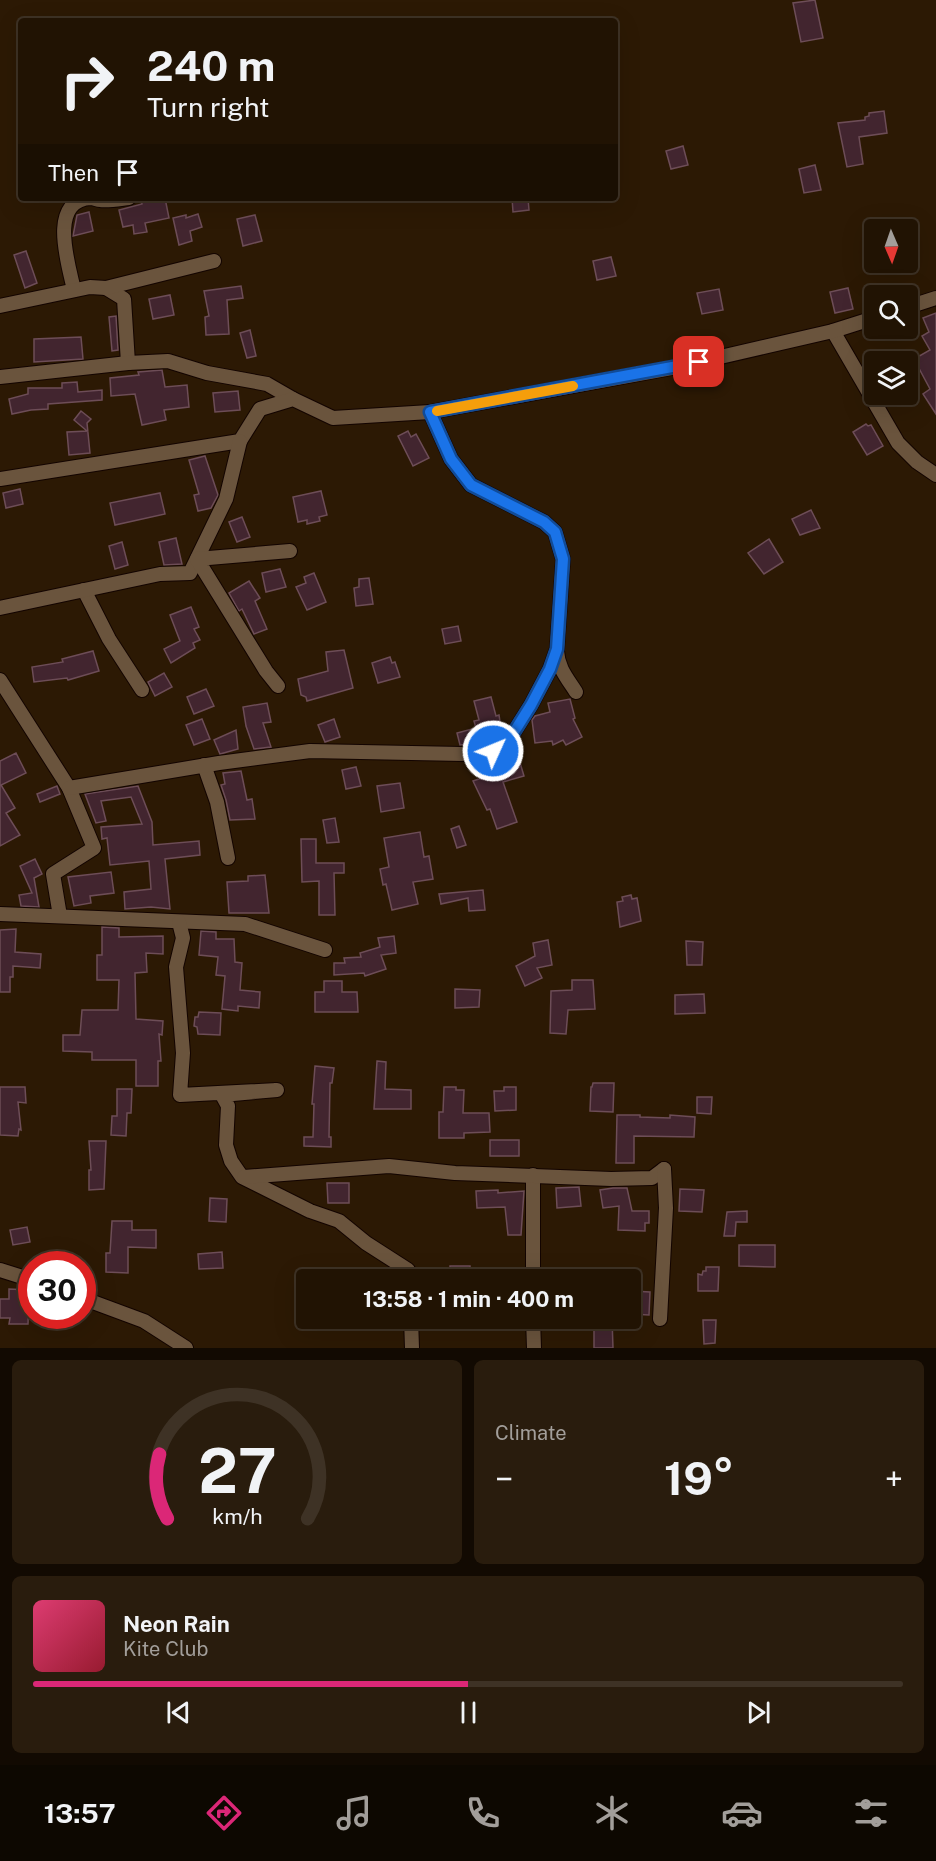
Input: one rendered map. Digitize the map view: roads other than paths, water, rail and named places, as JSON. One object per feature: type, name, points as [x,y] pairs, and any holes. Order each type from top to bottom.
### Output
[{"type":"street","points":[[74,290],[63,226],[65,217],[77,203],[82,201]]},
{"type":"street","points":[[0,306],[90,287],[106,288],[214,261]]},
{"type":"street","points":[[106,288],[124,299],[128,363]]},
{"type":"street","points":[[918,304],[936,298]]},
{"type":"street","points":[[0,377],[128,363],[168,361],[207,373],[267,384],[333,418],[430,412],[677,367],[834,331],[864,321]]},
{"type":"street","points":[[834,331],[898,443],[917,462],[936,475]]},
{"type":"street","points":[[0,608],[160,574],[190,573],[226,499],[240,441],[260,409],[294,399]]},
{"type":"street","points":[[430,412],[451,459],[471,485],[544,522],[555,532],[563,559],[558,662],[576,692]]},
{"type":"street","points":[[0,479],[240,441]]},
{"type":"street","points":[[197,559],[290,551]]},
{"type":"street","points":[[197,559],[266,671],[278,686]]},
{"type":"street","points":[[84,590],[109,639],[142,690]]},
{"type":"street","points":[[69,788],[310,750],[462,754],[493,751],[509,740],[531,705],[550,669],[557,649]]},
{"type":"street","points":[[0,680],[69,788],[94,848],[53,873],[60,916]]},
{"type":"street","points":[[204,765],[217,802],[228,858]]},
{"type":"street","points":[[0,914],[245,924],[325,950]]},
{"type":"street","points":[[179,922],[183,938],[176,967],[183,1053],[180,1095],[277,1089],[222,1095],[228,1106],[226,1145],[231,1161],[242,1177],[310,1210],[339,1221],[366,1243],[408,1269]]},
{"type":"street","points":[[242,1177],[389,1166],[455,1173],[611,1179],[652,1178],[664,1169],[666,1208],[660,1319]]},
{"type":"street","points":[[533,1176],[533,1269]]},
{"type":"street","points":[[0,1270],[18,1276]]},
{"type":"street","points":[[96,1303],[144,1321],[186,1348]]},
{"type":"street","points":[[411,1329],[412,1348]]},
{"type":"street","points":[[533,1329],[534,1348]]}]
